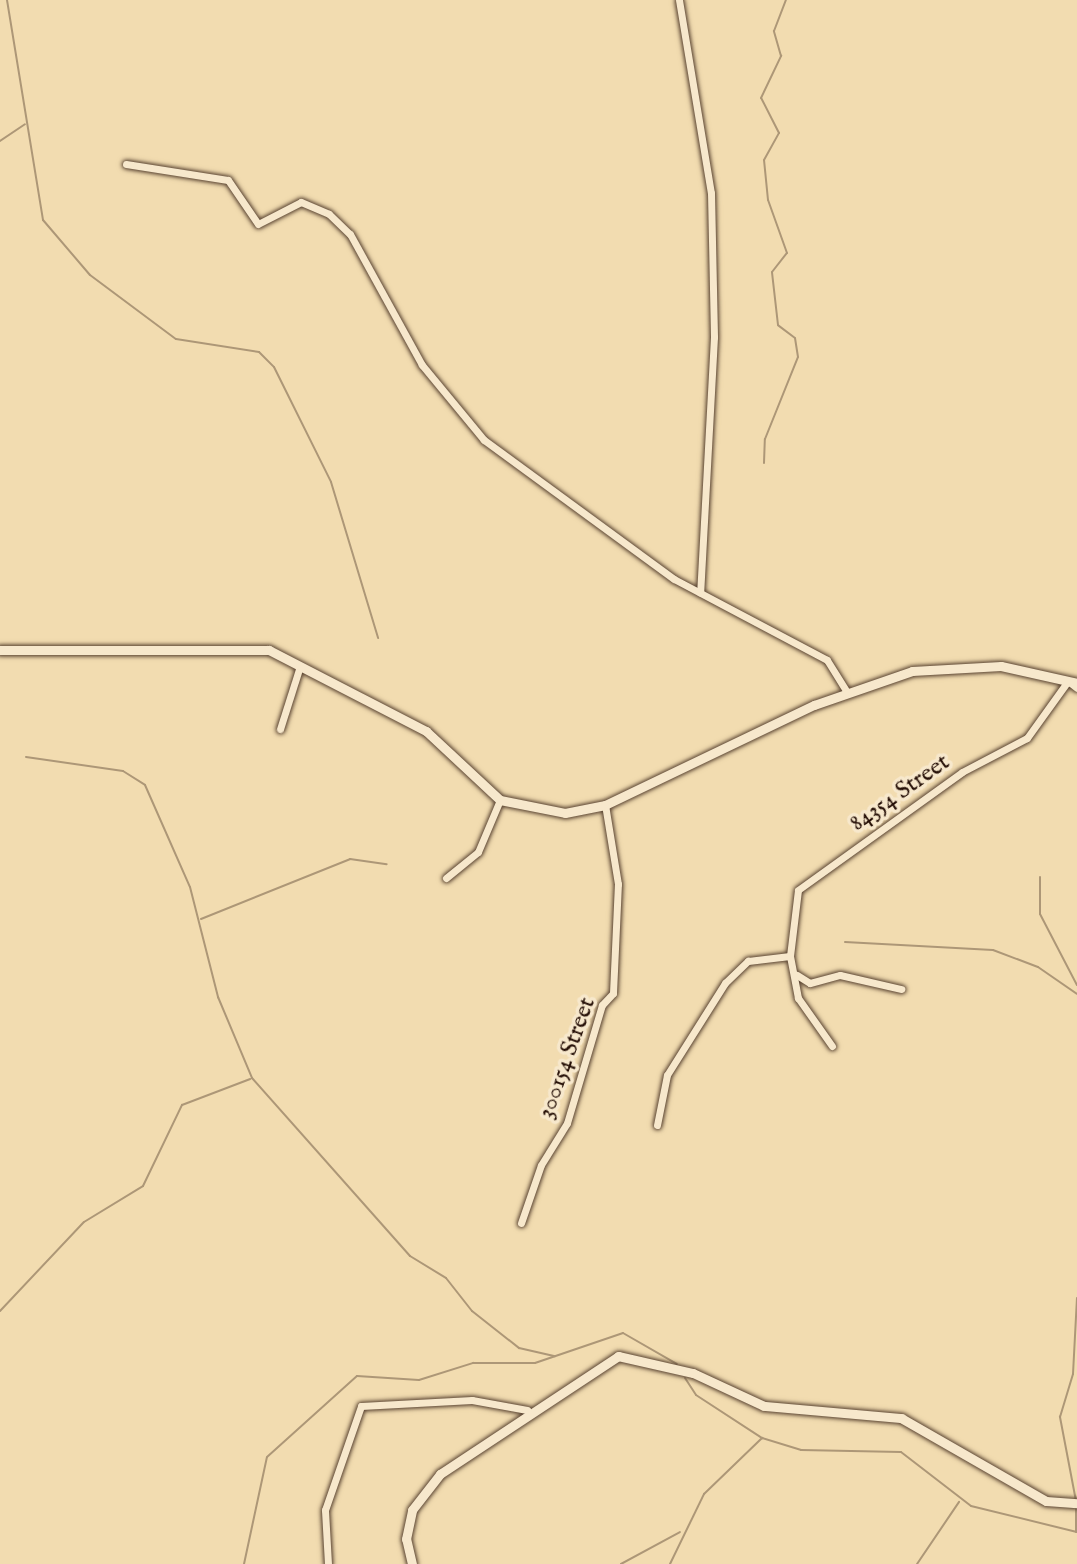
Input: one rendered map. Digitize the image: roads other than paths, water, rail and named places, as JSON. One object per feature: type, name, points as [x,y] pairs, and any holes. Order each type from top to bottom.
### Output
[{"type":"street","points":[[679,0],[711,193],[714,337],[700,593]]},
{"type":"street","points":[[126,164],[228,180],[258,224],[301,202],[329,214],[350,234],[422,365],[484,440],[592,525],[700,593],[827,660],[846,691]]},
{"type":"street","points":[[0,650],[247,647],[300,666],[426,731],[500,800],[565,813],[605,805],[846,691],[912,671],[973,665],[1074,684]]},
{"type":"street","points":[[280,729],[300,666]]},
{"type":"street","name":"84354 Street","points":[[790,956],[792,907],[803,884],[962,772],[1027,738],[1074,684]]},
{"type":"street","points":[[446,878],[478,852],[500,800]]},
{"type":"street","name":"300154 Street","points":[[521,1223],[541,1165],[567,1123],[602,1005],[613,993],[618,884],[605,805]]},
{"type":"street","points":[[657,1125],[667,1075],[725,983],[748,961],[790,956],[797,975],[798,998],[832,1046]]},
{"type":"street","points":[[797,975],[810,983],[840,975],[901,989]]},
{"type":"street","points":[[412,1564],[407,1525],[422,1494],[527,1410],[600,1362],[629,1355],[693,1373],[764,1406],[901,1418],[1046,1501],[1077,1503]]},
{"type":"street","points":[[328,1564],[325,1510],[361,1406],[472,1400],[527,1410]]},
{"type":"waterway","points":[[7,0],[43,220],[90,275],[176,339],[259,352],[274,367],[331,482],[378,638]]},
{"type":"waterway","points":[[764,463],[765,439],[798,357],[795,338],[778,325],[772,272],[787,253],[768,200],[764,160],[779,133],[761,98],[781,56],[774,31],[786,0]]},
{"type":"waterway","points":[[0,141],[25,124]]},
{"type":"waterway","points":[[26,757],[123,771],[145,785],[190,887],[218,997],[252,1078],[410,1256],[446,1278],[472,1311],[519,1348],[555,1356]]},
{"type":"waterway","points":[[201,919],[350,859],[387,864]]},
{"type":"waterway","points":[[1040,877],[1040,914],[1077,985]]},
{"type":"waterway","points":[[845,942],[993,950],[1038,967],[1077,994]]},
{"type":"waterway","points":[[0,1311],[84,1222],[143,1186],[182,1105],[250,1079]]},
{"type":"waterway","points":[[1076,1501],[1060,1417],[1073,1374],[1077,1298]]},
{"type":"waterway","points":[[244,1564],[267,1457],[357,1376],[419,1380],[473,1363],[535,1363],[623,1333],[677,1364]]},
{"type":"waterway","points":[[685,1378],[696,1395],[762,1438],[801,1450],[901,1452],[971,1506],[1077,1532]]},
{"type":"waterway","points":[[670,1564],[704,1494],[762,1438]]},
{"type":"waterway","points":[[917,1564],[959,1502]]},
{"type":"waterway","points":[[1076,1507],[1076,1532]]},
{"type":"waterway","points":[[621,1564],[680,1532]]}]
